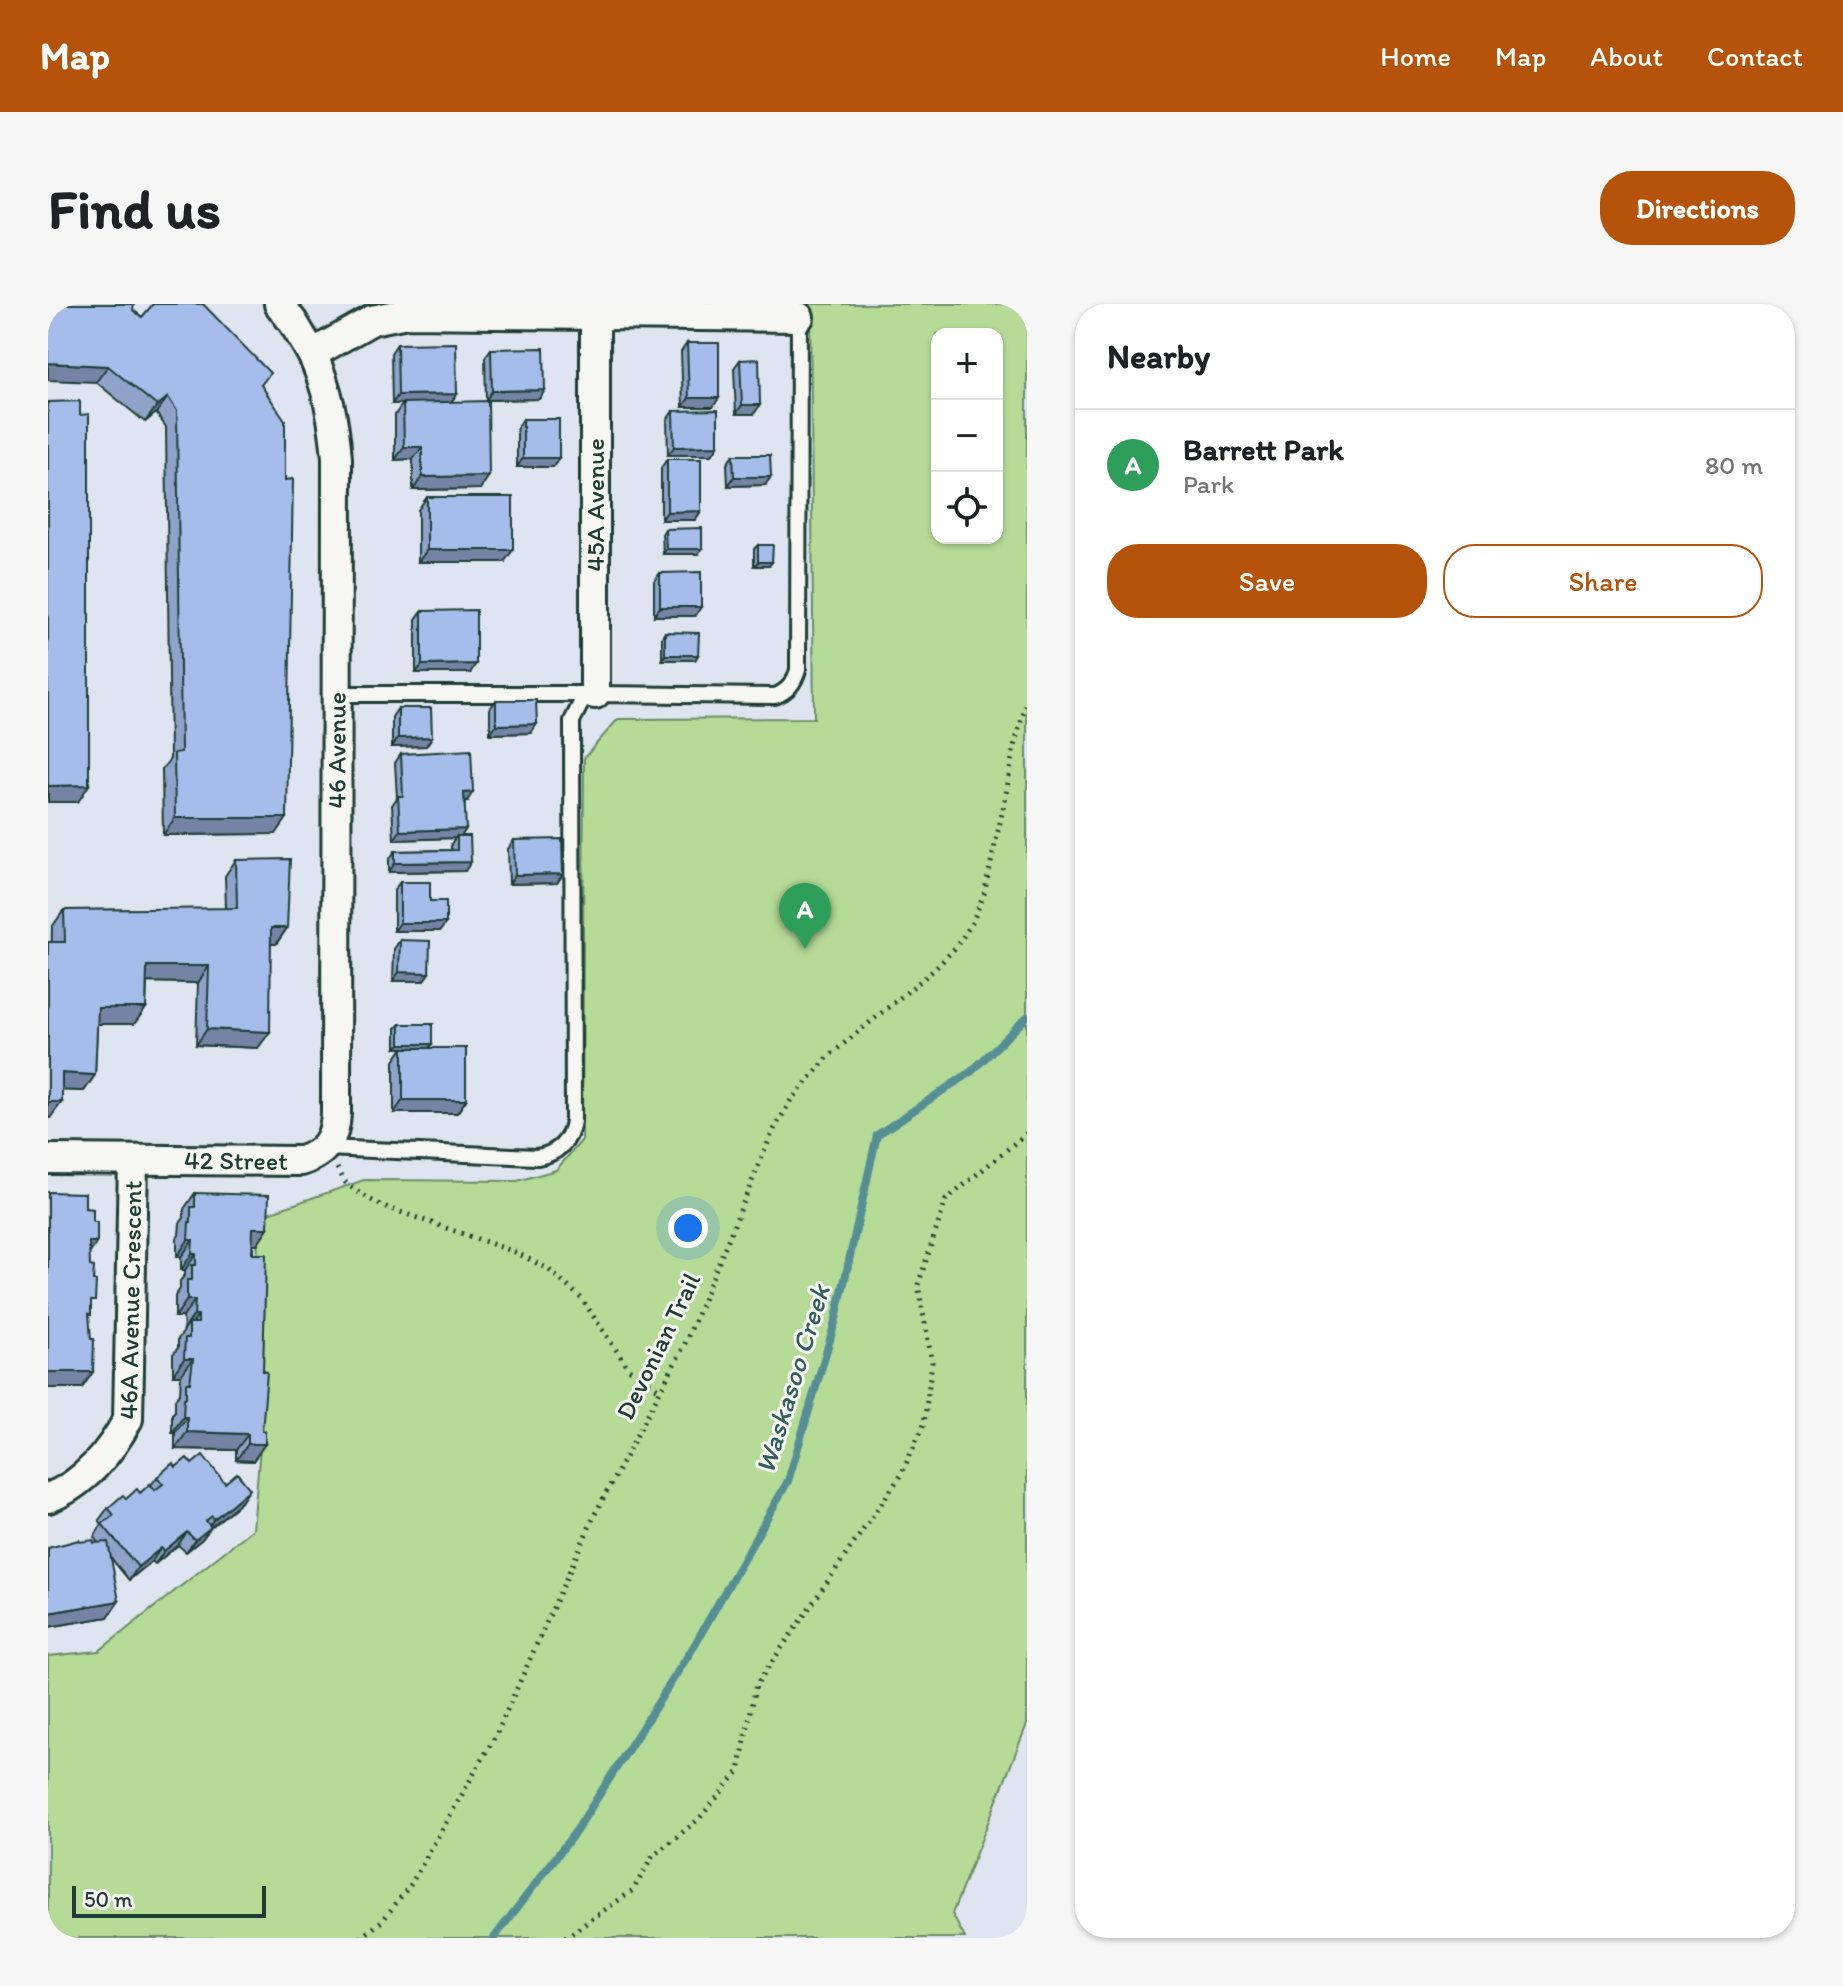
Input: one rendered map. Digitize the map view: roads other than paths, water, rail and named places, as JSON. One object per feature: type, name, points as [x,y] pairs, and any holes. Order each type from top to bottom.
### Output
[{"type":"street","name":"46 Avenue","points":[[279,304],[299,330],[326,385],[335,432],[336,1113],[334,1135],[325,1148]]},
{"type":"street","points":[[312,354],[372,320],[407,313],[595,315],[798,310]]},
{"type":"street","name":"45A Avenue","points":[[595,315],[595,694]]},
{"type":"street","name":"42 Street","points":[[48,1159],[301,1161],[325,1148]]},
{"type":"street","name":"46A Avenue Crescent","points":[[48,1498],[82,1478],[106,1453],[128,1419],[133,1160]]},
{"type":"lane","points":[[337,694],[775,696],[783,693],[795,680],[798,654],[798,310]]},
{"type":"lane","points":[[325,1148],[537,1157],[555,1152],[570,1135],[573,1121],[572,721],[581,703],[595,694]]},
{"type":"waterway","name":"Waskasoo Creek","points":[[494,1938],[576,1831],[691,1651],[788,1481],[836,1319],[877,1135],[972,1071],[1027,1017]]},
{"type":"place","name":"Barrett Park","points":[[805,949]]}]
